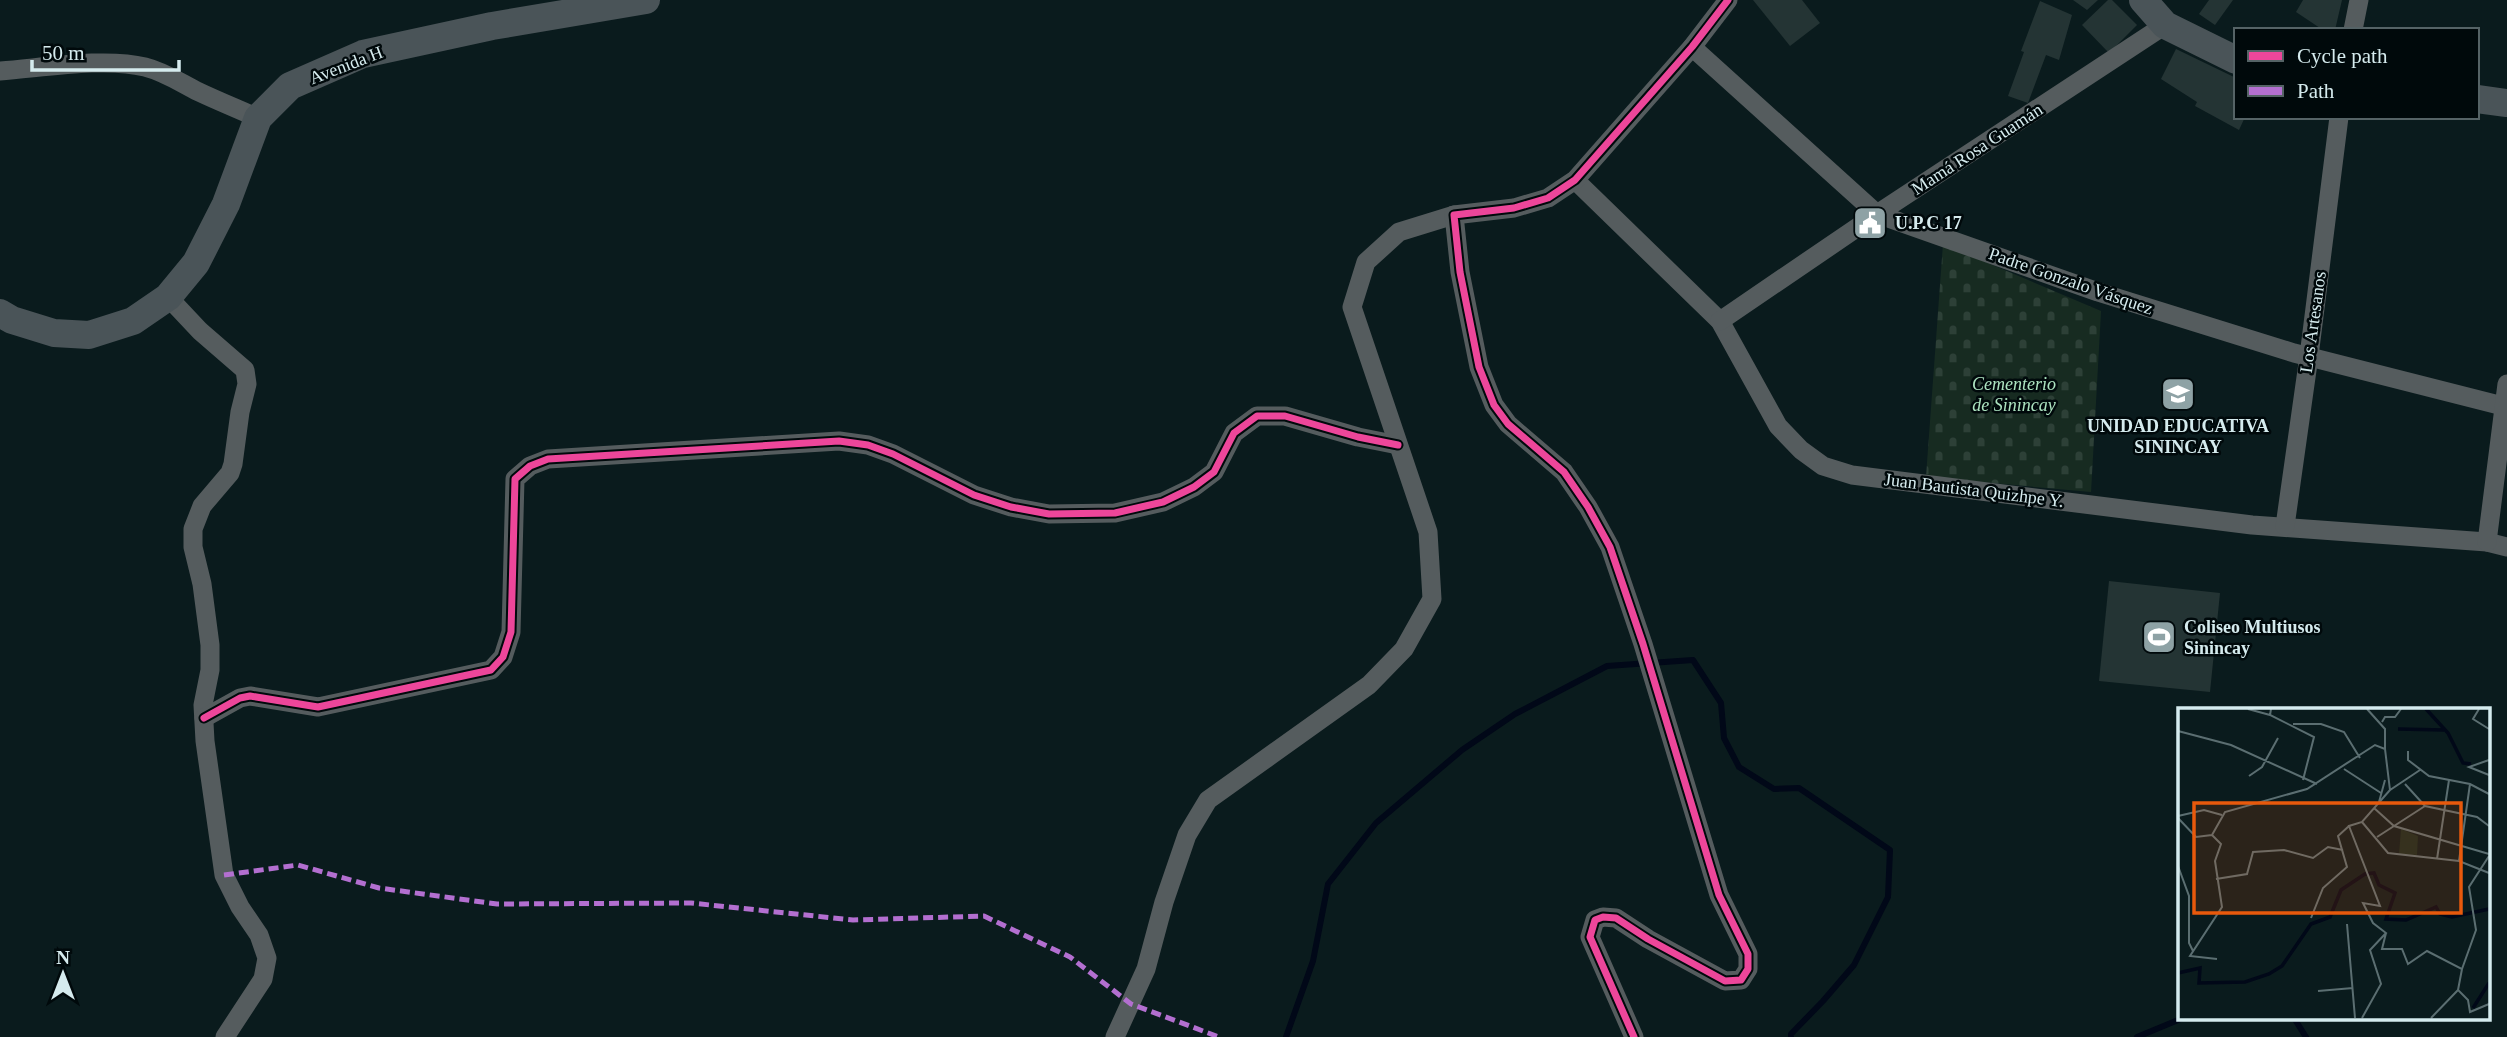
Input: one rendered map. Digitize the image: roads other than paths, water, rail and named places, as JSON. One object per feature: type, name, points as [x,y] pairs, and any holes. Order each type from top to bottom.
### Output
[{"type":"street","name":"Avenida H","points":[[0,313],[12,320],[54,332],[89,335],[134,321],[168,297],[196,263],[226,204],[258,118],[290,86],[363,54],[492,26],[646,0]]},
{"type":"street","points":[[1115,1037],[1146,969],[1164,902],[1187,835],[1208,800],[1369,685],[1404,649],[1432,598],[1428,532],[1352,307],[1366,262],[1399,232],[1454,215],[1514,208],[1548,198],[1575,180],[1692,47],[1728,0]]},
{"type":"street","points":[[2143,0],[2165,25],[2234,59]]},
{"type":"street","points":[[2353,28],[2359,0]]},
{"type":"street","name":"Mamá Rosa Guamán","points":[[1720,321],[1877,214],[2165,25]]},
{"type":"street","name":"Padre Gonzalo Vásquez","points":[[1692,47],[1877,214],[2098,292],[2294,353],[2505,406]]},
{"type":"street","points":[[0,71],[127,64],[162,72],[197,92],[258,118]]},
{"type":"street","points":[[2479,99],[2507,103]]},
{"type":"street","name":"Los Artesanos","points":[[2285,526],[2339,119]]},
{"type":"street","name":"Juan Bautista Quizhpe Y.","points":[[1575,180],[1720,321],[1778,426],[1801,450],[1823,466],[1852,475],[2252,525],[2487,542],[2507,547]]},
{"type":"street","points":[[1454,215],[1460,272],[1479,366],[1494,405],[1508,424],[1564,472],[1588,506],[1610,547],[1643,643],[1719,895],[1748,954],[1748,968],[1741,979],[1725,982],[1616,918],[1603,917],[1595,920],[1590,937],[1634,1037]]},
{"type":"street","points":[[168,297],[200,331],[244,370],[247,384],[230,473],[202,506],[193,529],[193,547],[202,584],[210,645],[210,670],[203,705],[205,741],[224,875],[240,907],[259,935],[267,957],[263,979],[226,1037]]},
{"type":"street","points":[[2487,542],[2507,384]]},
{"type":"street","points":[[204,718],[240,698],[250,696],[318,707],[492,670],[503,657],[511,632],[515,479],[530,466],[548,458],[839,441],[868,445],[893,454],[974,495],[1011,508],[1049,514],[1115,513],[1163,502],[1194,487],[1214,472],[1234,433],[1257,416],[1285,416],[1398,445]]},
{"type":"waterway","points":[[1286,1037],[1313,961],[1328,884],[1376,823],[1462,750],[1515,714],[1607,666],[1693,660],[1721,703],[1724,738],[1739,767],[1774,789],[1799,788],[1890,850],[1888,897],[1854,965],[1791,1037]]},
{"type":"waterway","points":[[2137,1037],[2178,1020]]},
{"type":"waterway","points":[[2295,1020],[2306,1037]]},
{"type":"place","name":"U.P.C 17","points":[[1870,223]]},
{"type":"place","name":"UNIDAD EDUCATIVA SININCAY","points":[[2178,394]]},
{"type":"place","name":"Coliseo Multiusos Sinincay","points":[[2159,637]]},
{"type":"park label","name":"Cementerio de Sinincay","points":[[2014,394]]}]
